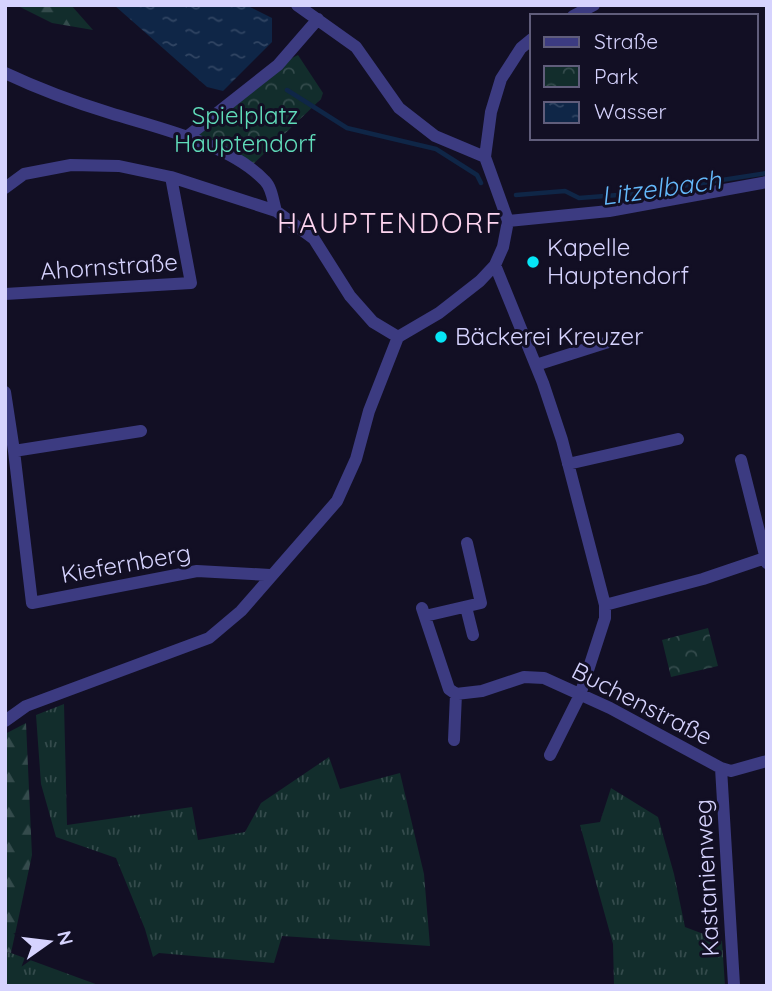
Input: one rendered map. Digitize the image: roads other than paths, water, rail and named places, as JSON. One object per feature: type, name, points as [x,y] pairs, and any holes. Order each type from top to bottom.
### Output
[{"type":"street","points":[[298,5],[356,47],[399,108],[435,136],[485,157]]},
{"type":"street","points":[[576,14],[594,5]]},
{"type":"street","points":[[188,136],[278,65],[318,19]]},
{"type":"street","points":[[5,721],[26,706],[209,638],[241,611],[337,501],[356,460],[369,411],[398,337],[439,313],[480,281],[495,265],[503,247],[508,221],[485,157],[491,112],[501,79],[521,48],[530,41]]},
{"type":"street","points":[[5,73],[33,86],[110,113],[188,136],[250,167],[268,184],[276,211]]},
{"type":"street","points":[[5,188],[24,174],[71,165],[119,166],[171,177],[276,211],[314,239],[350,296],[373,322],[398,337]]},
{"type":"street","name":"Ahornstraße","points":[[5,294],[191,283],[171,177]]},
{"type":"street","points":[[508,221],[609,211],[767,182]]},
{"type":"street","points":[[495,265],[536,365],[568,464],[605,605],[605,618],[580,695],[550,755]]},
{"type":"street","points":[[536,365],[624,337]]},
{"type":"street","points":[[5,392],[14,451],[141,431]]},
{"type":"street","points":[[568,464],[678,439]]},
{"type":"street","name":"Kiefernberg","points":[[14,451],[32,603],[197,571],[270,575]]},
{"type":"street","points":[[605,605],[766,561],[741,460]]},
{"type":"street","points":[[454,740],[456,694],[449,689],[423,612],[481,603],[467,543]]},
{"type":"street","points":[[466,607],[473,635]]},
{"type":"street","name":"Buchenstraße","points":[[456,694],[482,691],[524,677],[544,678],[610,708],[722,768],[731,771],[767,761]]},
{"type":"street","name":"Kastanienweg","points":[[722,768],[734,985]]},
{"type":"water","points":[[114,5],[246,5],[272,18],[272,42],[223,91],[207,87]]},
{"type":"waterway","name":"Litzelbach","points":[[287,90],[347,128],[436,149],[477,175],[481,183]]},
{"type":"waterway","name":"Litzelbach","points":[[516,195],[565,191],[579,198],[631,194],[767,173]]},
{"type":"place","name":"Kapelle Hauptendorf","points":[[533,262]]},
{"type":"place","name":"Bäckerei Kreuzer","points":[[441,337]]},
{"type":"district","name":"HAUPTENDORF","points":[[390,223]]},
{"type":"park label","name":"Spielplatz Hauptendorf","points":[[245,130]]}]
